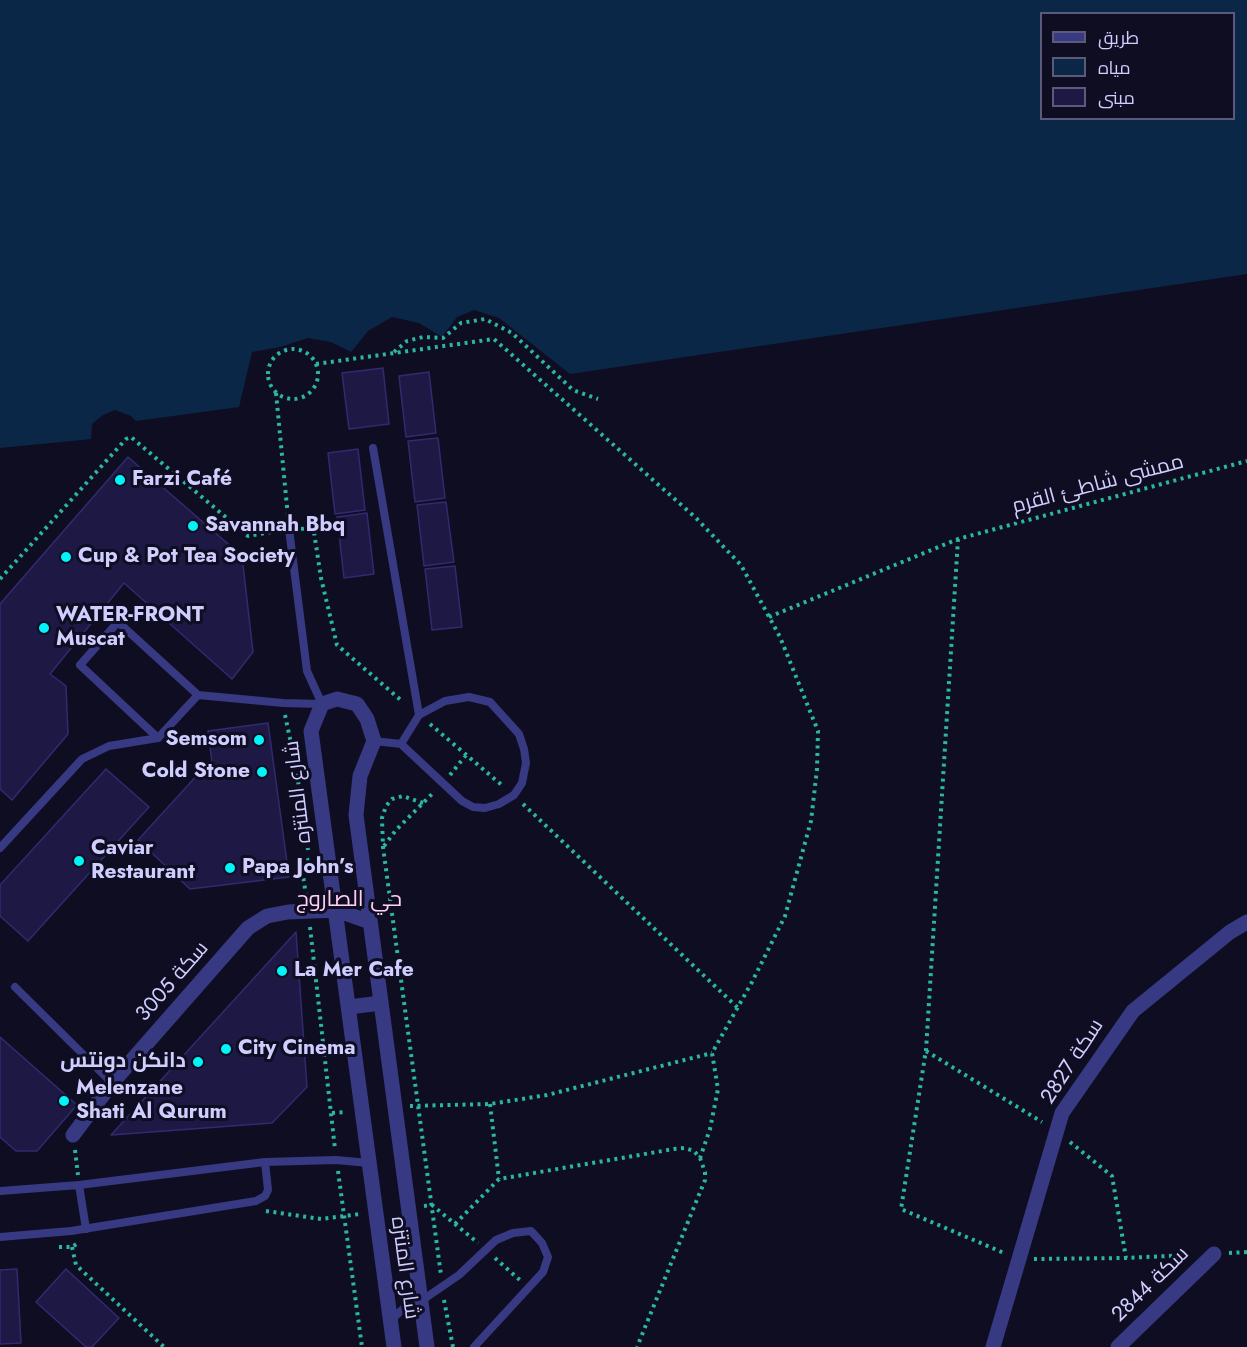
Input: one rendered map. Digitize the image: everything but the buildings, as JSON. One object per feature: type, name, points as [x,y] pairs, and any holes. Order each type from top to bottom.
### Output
[{"type":"street","points":[[321,704],[337,699],[357,704],[367,719],[374,741]]},
{"type":"street","name":"شارع المنتزه","points":[[321,704],[311,731],[394,1347]]},
{"type":"street","name":"شارع المنتزه","points":[[374,741],[360,776],[356,815],[427,1347]]},
{"type":"street","points":[[336,910],[370,922]]},
{"type":"street","name":"سكة 3005","points":[[73,1135],[112,1083],[248,928],[267,916],[288,912],[336,910]]},
{"type":"street","name":"سكة 2827","points":[[993,1347],[1062,1113],[1133,1011],[1230,932],[1247,922]]},
{"type":"street","points":[[349,1007],[381,1003]]},
{"type":"street","name":"سكة 2844","points":[[1118,1347],[1214,1254]]},
{"type":"lane","points":[[373,448],[419,715]]},
{"type":"lane","points":[[158,738],[80,665],[118,622],[198,695],[321,704],[307,672],[289,530]]},
{"type":"lane","points":[[0,848],[82,759],[109,746],[158,738],[198,695]]},
{"type":"lane","points":[[374,741],[401,744],[462,801],[474,807],[485,808],[499,804],[514,795],[522,783],[526,763],[519,734],[490,702],[469,697],[445,701],[419,715],[401,744]]},
{"type":"lane","points":[[15,987],[112,1083]]},
{"type":"lane","points":[[0,1191],[79,1185],[265,1162],[336,1160],[369,1163]]},
{"type":"lane","points":[[0,1237],[55,1234],[256,1201],[265,1196],[268,1190],[265,1162]]},
{"type":"lane","points":[[79,1185],[86,1229]]},
{"type":"lane","points":[[390,1321],[404,1309],[421,1301],[459,1275],[496,1240],[513,1233],[531,1231],[542,1243],[548,1257],[543,1272],[474,1347]]},
{"type":"path","points":[[394,353],[407,341],[423,337],[443,338],[461,323],[485,319],[512,333],[573,390],[598,399]]},
{"type":"path","points":[[316,364],[494,339],[696,518],[741,565],[780,637],[819,731],[810,821],[785,916],[712,1053],[718,1089],[710,1128],[700,1158]]},
{"type":"path","points":[[276,393],[291,399],[308,395],[319,373],[312,357],[298,349],[290,349],[275,356],[267,370],[267,379],[276,393],[289,530]]},
{"type":"path","points":[[0,579],[126,439],[131,437],[248,536],[309,528],[314,532],[321,578],[339,648],[514,795],[738,1008]]},
{"type":"path","name":"ممشى شاطئ القرم","points":[[769,617],[958,539],[1247,461]]},
{"type":"path","points":[[926,1050],[1056,1131],[1112,1176],[1126,1258],[1018,1259],[901,1209],[926,1050],[958,539]]},
{"type":"path","points":[[283,703],[296,767],[309,859]]},
{"type":"path","points":[[360,852],[383,847],[466,755]]},
{"type":"path","points":[[423,803],[403,796],[392,799],[386,806],[382,818],[383,847],[442,1287],[453,1347]]},
{"type":"path","points":[[328,857],[309,859],[302,868],[336,1160],[362,1347]]},
{"type":"path","points":[[395,1107],[490,1104],[547,1095],[712,1053]]},
{"type":"path","points":[[490,1104],[499,1179]]},
{"type":"path","points":[[73,1135],[79,1185]]},
{"type":"path","points":[[454,1224],[499,1179],[674,1149],[685,1148],[694,1152],[700,1158],[705,1180],[637,1347]]},
{"type":"path","points":[[72,1247],[75,1265],[164,1347]]},
{"type":"water","points":[[0,0],[1247,0],[1247,274],[570,374],[499,318],[474,310],[457,317],[442,337],[419,323],[392,317],[368,331],[351,352],[331,342],[308,338],[280,347],[252,352],[239,407],[136,421],[131,416],[115,410],[103,415],[92,424],[91,439],[0,448]]},
{"type":"place","name":"Farzi Café","points":[[120,480]]},
{"type":"place","name":"Savannah Bbq","points":[[193,526]]},
{"type":"place","name":"Cup & Pot Tea Society","points":[[66,557]]},
{"type":"place","name":"WATER-FRONT Muscat","points":[[44,628]]},
{"type":"place","name":"Semsom","points":[[259,740]]},
{"type":"place","name":"Cold Stone","points":[[262,772]]},
{"type":"place","name":"Caviar Restaurant","points":[[79,861]]},
{"type":"place","name":"Papa John’s","points":[[230,868]]},
{"type":"place","name":"La Mer Cafe","points":[[282,971]]},
{"type":"place","name":"City Cinema","points":[[226,1049]]},
{"type":"place","name":"دانكن دونتس","points":[[198,1062]]},
{"type":"place","name":"Melenzane Shati Al Qurum","points":[[64,1101]]},
{"type":"district","name":"حي الصاروج","points":[[349,901]]}]
